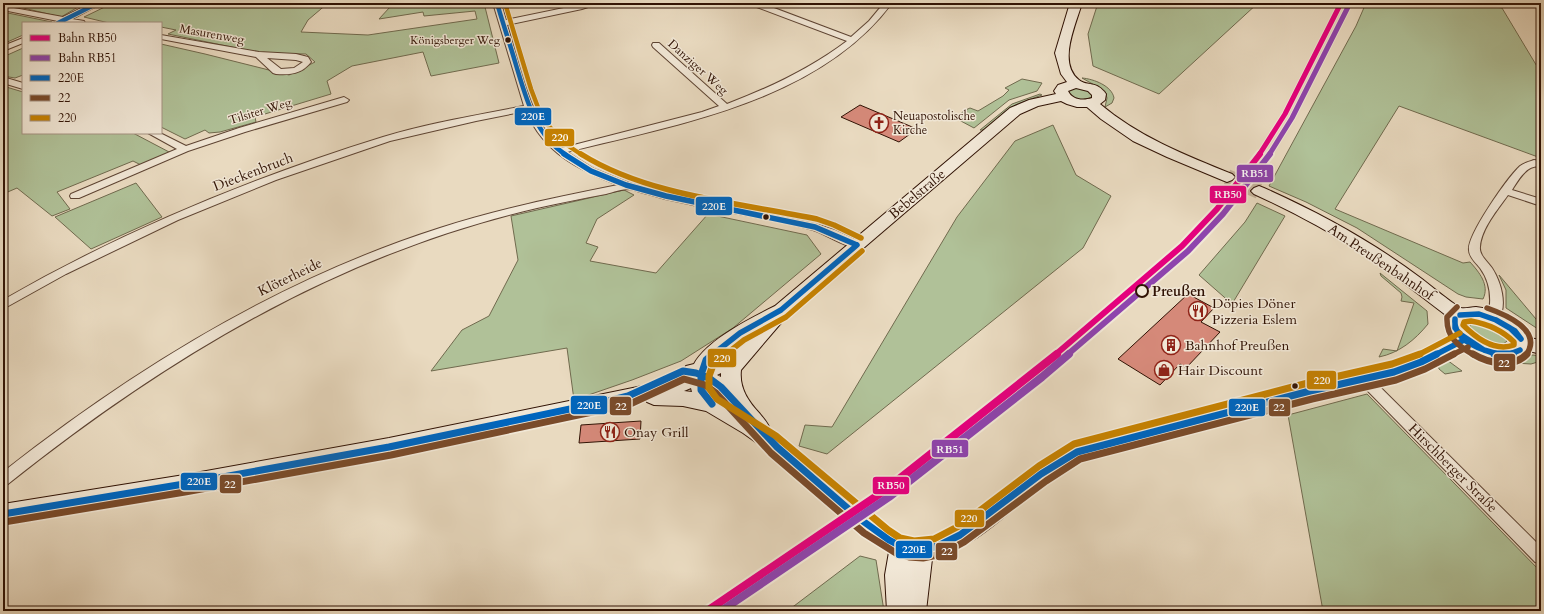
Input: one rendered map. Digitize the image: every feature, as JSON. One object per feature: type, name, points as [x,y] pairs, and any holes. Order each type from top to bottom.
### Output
[{"type":"street","points":[[61,21],[98,3]]},
{"type":"street","points":[[497,3],[530,108],[540,129],[560,151],[590,171],[630,186],[685,200],[814,227],[836,234],[857,245]]},
{"type":"street","points":[[503,22],[596,3]]},
{"type":"street","points":[[560,151],[725,107],[776,86],[831,56],[866,28],[888,3]]},
{"type":"street","points":[[1075,84],[1067,74],[1061,53],[1076,3]]},
{"type":"street","points":[[757,4],[852,40]]},
{"type":"street","points":[[3,8],[71,22]]},
{"type":"street","name":"Masurenweg","points":[[162,37],[259,55],[296,56],[305,59],[307,62],[303,67],[294,72],[276,71],[259,55]]},
{"type":"street","points":[[3,49],[22,40]]},
{"type":"street","name":"Danziger Weg","points":[[656,45],[725,107]]},
{"type":"street","points":[[3,80],[22,86]]},
{"type":"street","points":[[1075,84],[1093,88],[1100,94],[1098,100],[1090,103],[1078,103],[1064,96],[1061,91],[1063,88],[1075,84]]},
{"type":"street","name":"Bebelstraße","points":[[742,354],[755,342],[781,310],[1015,111],[1034,103],[1064,96]]},
{"type":"street","name":"Tilsiter Weg","points":[[76,196],[185,149],[242,130],[344,100]]},
{"type":"street","points":[[1090,103],[1116,125],[1134,137],[1164,152],[1227,177]]},
{"type":"street","name":"Dieckenbruch","points":[[3,305],[62,270],[174,218],[272,178],[387,139],[476,118],[530,108]]},
{"type":"street","points":[[156,134],[185,149]]},
{"type":"street","points":[[1494,318],[1497,296],[1495,285],[1492,275],[1477,256],[1474,248],[1477,235],[1516,175],[1530,163],[1541,164]]},
{"type":"street","name":"Klöterheide","points":[[3,480],[28,459],[123,389],[218,331],[317,280],[420,238],[513,211],[630,186]]},
{"type":"street","name":"Am Preußenbahnhof","points":[[1259,191],[1319,220],[1355,241],[1383,259],[1458,315]]},
{"type":"street","points":[[1506,191],[1541,203]]},
{"type":"street","name":"Bebelstraße","points":[[697,369],[740,333],[781,310]]},
{"type":"street","points":[[1474,313],[1494,318],[1513,329],[1519,336],[1522,343],[1522,349],[1517,353],[1509,355],[1486,352],[1464,340],[1454,328],[1453,323],[1458,315],[1474,313]]},
{"type":"street","points":[[697,369],[701,390],[712,404],[769,440],[854,513],[886,538],[911,549],[931,549],[947,543],[970,528],[1047,471],[1077,452],[1310,391],[1394,372],[1421,362],[1464,340]]},
{"type":"street","points":[[1522,343],[1541,347]]},
{"type":"street","points":[[3,514],[192,483],[389,447],[662,390],[697,369],[742,354]]},
{"type":"street","points":[[740,404],[730,380],[731,370],[735,362],[742,354]]},
{"type":"street","points":[[697,369],[740,404],[769,440]]},
{"type":"street","name":"Hirschberger Straße","points":[[1364,379],[1541,557]]},
{"type":"street","points":[[628,396],[683,398],[712,404]]},
{"type":"street","points":[[899,611],[897,575],[911,549]]},
{"type":"street","points":[[911,549],[918,581],[914,611]]},
{"type":"green space","points":[[21,3],[85,3],[61,17],[15,6]]},
{"type":"green space","points":[[113,3],[328,3],[308,20],[301,32],[368,35],[477,19],[475,11],[424,16],[423,12],[379,19],[390,7],[355,5],[356,3],[484,3],[499,63],[431,76],[423,52],[352,66],[327,81],[331,94],[255,117],[256,122],[220,132],[209,133],[205,130],[185,139],[162,128],[162,44],[289,75],[315,62],[306,54],[261,53],[168,34],[176,30],[162,27],[162,22],[105,22],[84,17]]},
{"type":"green space","points":[[1098,3],[1258,3],[1159,94],[1093,66],[1088,34]]},
{"type":"green space","points":[[1366,3],[1472,3],[1502,8],[1541,73],[1541,155],[1538,157],[1399,106],[1335,209],[1463,263],[1470,262],[1480,274],[1484,284],[1485,294],[1483,299],[1466,297],[1458,294],[1357,228],[1306,202],[1269,186],[1356,26]]},
{"type":"green space","points":[[3,12],[52,22],[22,22],[22,35],[3,44]]},
{"type":"green space","points":[[22,48],[22,75],[15,78],[3,76],[3,57]]},
{"type":"green space","points":[[1082,78],[1102,84],[1110,90],[1114,98],[1112,103],[1105,107],[1107,98],[1105,91]]},
{"type":"green space","points":[[1022,79],[1042,83],[1037,91],[1009,100],[974,128],[957,118],[961,113],[970,108],[978,111],[1003,96],[1009,90],[1005,88]]},
{"type":"green space","points":[[3,86],[22,92],[22,134],[135,134],[171,153],[141,165],[133,161],[57,192],[70,209],[52,216],[17,188],[3,194]]},
{"type":"green space","points":[[1074,88],[1082,88],[1091,92],[1092,96],[1083,100],[1076,99],[1068,92]]},
{"type":"green space","points":[[1040,94],[1042,95],[1017,104],[984,130],[980,130],[1012,104]]},
{"type":"green space","points":[[1053,125],[1076,175],[1111,196],[1083,248],[827,454],[799,446],[805,425],[832,427],[957,217],[1015,141]]},
{"type":"green space","points":[[136,183],[162,217],[91,249],[55,217]]},
{"type":"green space","points":[[624,190],[634,195],[597,219],[586,243],[598,247],[590,261],[656,273],[708,214],[807,235],[821,254],[733,328],[681,361],[574,400],[567,348],[431,371],[462,330],[489,316],[518,260],[511,216]]},
{"type":"green space","points":[[1257,203],[1285,216],[1232,304],[1199,275],[1245,222]]},
{"type":"green space","points":[[1380,273],[1427,311],[1428,324],[1418,335],[1397,350],[1414,303],[1401,301],[1401,293],[1381,276]]},
{"type":"green space","points":[[1499,275],[1541,325],[1541,331],[1506,308],[1506,290]]},
{"type":"green space","points":[[1478,321],[1496,326],[1504,333],[1507,341],[1503,344],[1491,345],[1480,340],[1475,336],[1469,327],[1473,322]]},
{"type":"green space","points":[[1383,349],[1396,351],[1386,355],[1379,357]]},
{"type":"green space","points":[[1533,355],[1540,356],[1541,361],[1531,364],[1515,363],[1512,360]]},
{"type":"green space","points":[[1447,360],[1462,371],[1445,374],[1439,369],[1438,364]]},
{"type":"green space","points":[[1367,394],[1541,572],[1541,611],[1323,611],[1288,415]]},
{"type":"green space","points":[[860,556],[876,560],[884,611],[785,611],[794,606]]},
{"type":"building","name":"Neuapostolische Kirche","points":[[860,105],[917,129],[899,142],[841,117]]},
{"type":"building","name":"Bahnhof Preußen","points":[[1188,294],[1214,308],[1201,322],[1220,332],[1186,368],[1180,364],[1160,385],[1118,359]]},
{"type":"building","name":"Onay Grill","points":[[641,421],[640,439],[579,443],[581,425]]},
{"type":"tunnel","points":[[1227,177],[1259,191]]},
{"type":"rail line","name":"RB50","points":[[707,611],[884,491],[1037,371],[1182,246],[1217,209],[1261,153],[1285,114],[1341,3]]},
{"type":"rail line","name":"RB51","points":[[721,611],[889,497],[1042,377],[1188,251],[1223,214],[1268,157],[1292,118],[1348,7]]},
{"type":"transit line","name":"220E","points":[[60,22],[98,3]]},
{"type":"transit line","name":"220E","points":[[497,3],[529,108],[540,129],[561,152],[591,171],[626,185],[666,196],[815,227],[857,245]]},
{"type":"transit line","name":"220","points":[[505,3],[531,89],[542,117],[567,145],[596,163],[631,178],[710,199],[817,219],[834,225],[861,238]]},
{"type":"transit line","name":"220E","points":[[712,404],[701,390],[701,375],[706,360],[740,333],[781,310],[857,245]]},
{"type":"transit line","name":"220","points":[[862,251],[786,317],[744,340],[713,365],[709,376],[709,388],[717,399],[776,436],[888,530],[900,538],[914,541],[934,539],[961,525],[1039,466],[1074,444],[1308,383],[1392,364],[1418,355],[1460,333]]},
{"type":"transit line","name":"22","points":[[1457,307],[1447,317],[1446,328],[1453,339],[1464,349],[1479,358],[1495,363],[1510,363],[1523,358],[1529,351],[1530,346],[1530,339],[1526,331],[1511,318],[1487,308]]},
{"type":"transit line","name":"220E","points":[[1460,315],[1470,313],[1479,314],[1496,320]]},
{"type":"transit line","name":"220E","points":[[1455,319],[1455,328],[1460,334],[1484,350]]},
{"type":"transit line","name":"220E","points":[[1455,319],[1454,324],[1459,334],[1474,346],[1484,350]]},
{"type":"transit line","name":"220E","points":[[1496,320],[1515,331],[1521,339]]},
{"type":"transit line","name":"220E","points":[[1496,320],[1510,328],[1521,339]]},
{"type":"transit line","name":"220","points":[[1471,321],[1489,325],[1500,331],[1510,338],[1514,342],[1514,345],[1508,347],[1494,346],[1479,339],[1463,325],[1464,322],[1471,321]]},
{"type":"transit line","name":"220E","points":[[3,514],[184,484],[389,447],[608,401],[628,396],[683,371],[696,373],[709,378],[721,387],[777,447],[860,519],[889,540],[906,549],[923,550],[938,546],[960,535],[1041,474],[1077,452],[1310,391],[1394,372],[1421,362],[1464,340]]},
{"type":"transit line","name":"22","points":[[4,522],[185,492],[391,455],[630,404],[684,379],[705,385],[716,393],[771,453],[864,533],[896,553],[909,557],[923,558],[942,554],[964,542],[1046,481],[1080,459],[1312,399],[1396,380],[1425,369],[1468,347]]},
{"type":"transit line","name":"220E","points":[[1484,350],[1493,354],[1502,355],[1516,353],[1520,350]]},
{"type":"transit line","name":"220E","points":[[1484,350],[1502,356],[1511,355],[1520,350]]},
{"type":"place","name":"Königsberger Weg","points":[[508,40]]},
{"type":"place","name":"Neuapostolische Kirche","points":[[879,123]]},
{"type":"place","name":"Preußen","points":[[1142,291]]},
{"type":"place","name":"Döpies Döner Pizzeria Eslem","points":[[1198,311]]},
{"type":"place","name":"Bahnhof Preußen","points":[[1171,345]]},
{"type":"place","name":"Hair Discount","points":[[1164,370]]},
{"type":"place","name":"Onay Grill","points":[[610,432]]}]
